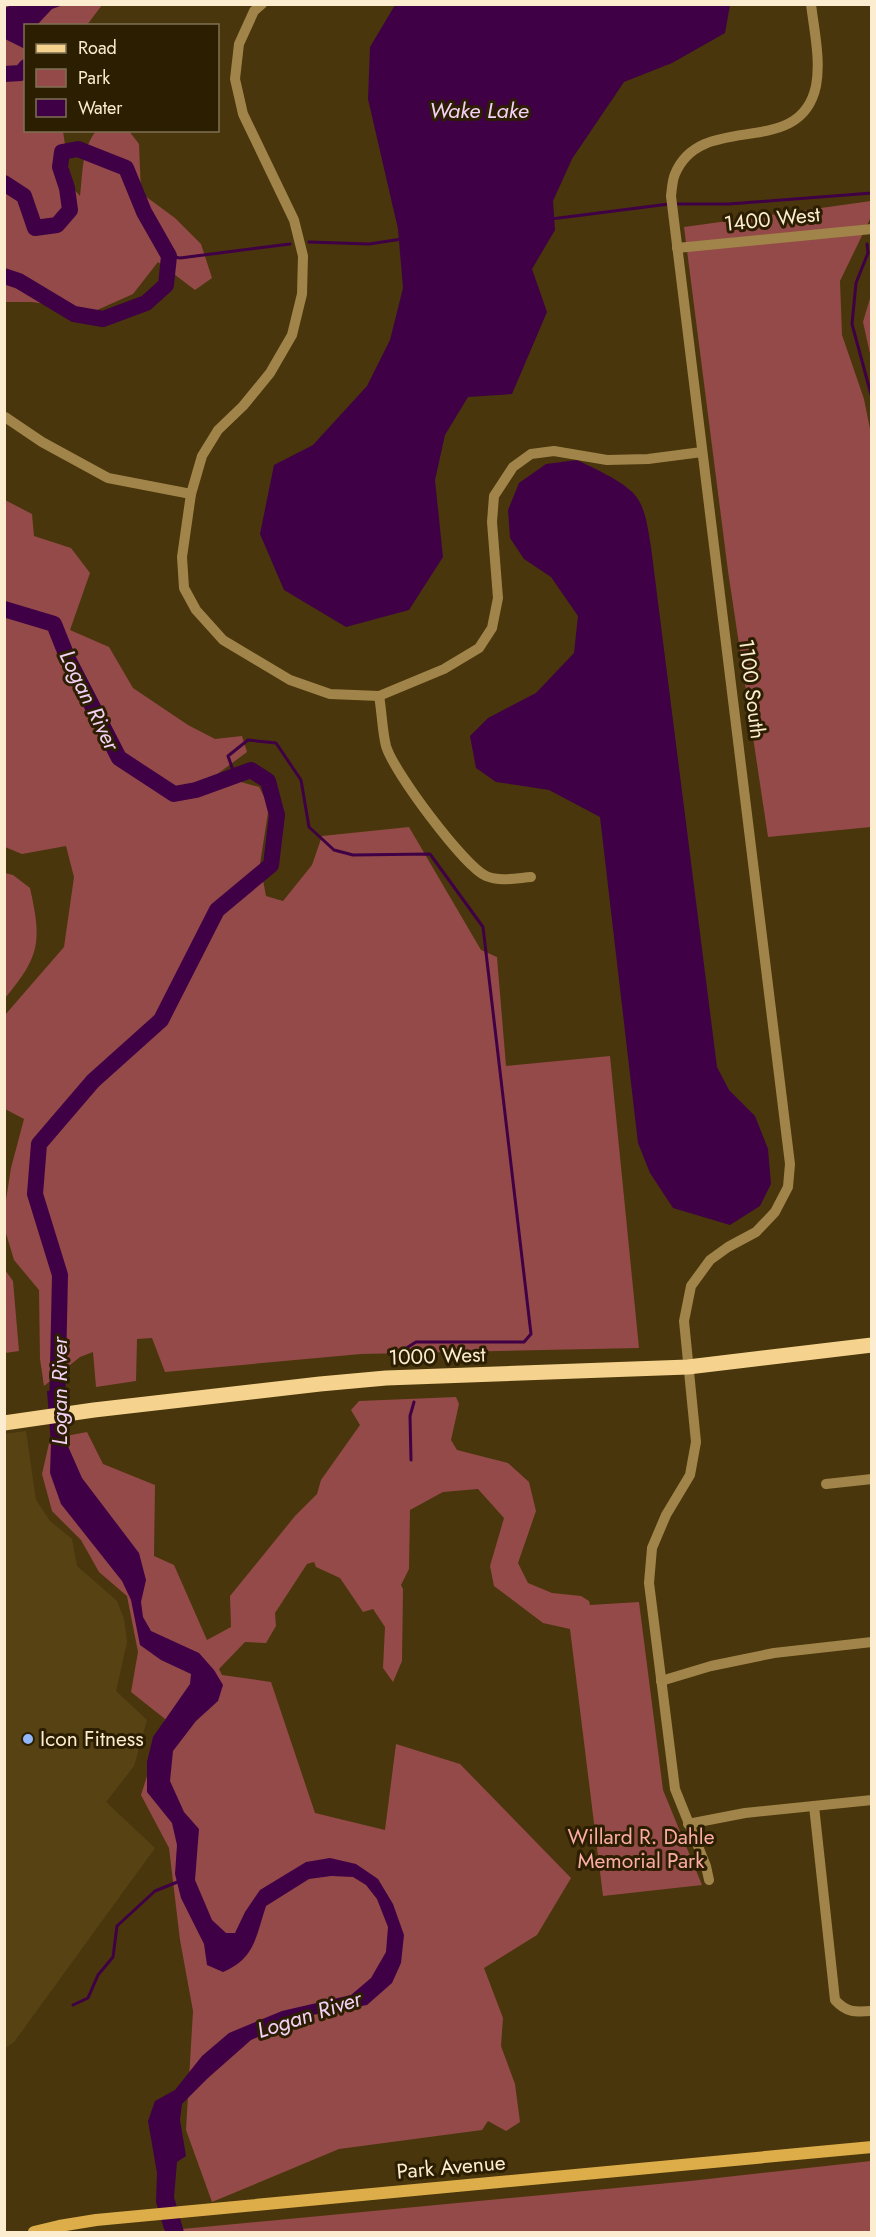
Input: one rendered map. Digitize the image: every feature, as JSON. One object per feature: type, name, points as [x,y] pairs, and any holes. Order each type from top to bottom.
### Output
[{"type":"main road","name":"1000 West","points":[[4,1423],[320,1383],[688,1366],[872,1345]]},
{"type":"street","points":[[262,4],[254,11],[239,44],[235,79],[243,114],[294,220],[303,256],[302,294],[292,335],[270,373],[243,406],[218,430],[202,456],[191,494],[182,557],[184,588],[196,610],[216,632],[224,640],[290,680],[330,694],[379,696],[444,669],[478,648],[492,628],[498,598],[492,522],[494,496],[513,467],[531,454],[554,451],[607,460],[648,459],[702,452]]},
{"type":"street","name":"1100 South","points":[[688,1366],[684,1321],[691,1286],[710,1260],[756,1232],[775,1212],[788,1187],[790,1164],[671,196],[675,174],[686,156],[704,143],[723,137],[775,131],[793,122],[808,106],[816,87],[818,64],[811,4]]},
{"type":"street","name":"1400 West","points":[[677,248],[872,229]]},
{"type":"street","points":[[5,417],[42,442],[108,478],[191,494]]},
{"type":"street","points":[[379,696],[387,748],[412,793],[471,865],[485,876],[500,880],[531,877]]},
{"type":"street","points":[[688,1366],[696,1442],[690,1475],[666,1515],[652,1548],[649,1583],[675,1788],[706,1866],[709,1880]]},
{"type":"street","points":[[826,1484],[872,1479]]},
{"type":"street","points":[[661,1682],[711,1666],[774,1653],[872,1642]]},
{"type":"street","points":[[688,1824],[745,1813],[872,1800]]},
{"type":"street","points":[[814,1806],[836,2000],[843,2008],[853,2012],[872,2011]]},
{"type":"street","name":"Park Avenue","points":[[34,2232],[87,2221],[872,2147]]},
{"type":"shaded area","points":[[26,1431],[36,1500],[50,1521],[72,1539],[77,1566],[117,1601],[124,1619],[127,1642],[116,1691],[147,1720],[134,1766],[106,1802],[155,1848],[14,2042],[5,2048],[4,1434]]},
{"type":"green space","points":[[4,5],[102,5],[88,24],[24,24],[24,132],[63,132],[71,186],[80,196],[85,154],[95,132],[130,132],[139,144],[141,193],[175,218],[201,244],[212,278],[195,290],[158,262],[133,294],[95,311],[32,302],[5,302]]},
{"type":"green space","points":[[871,201],[871,217],[840,281],[842,335],[864,399],[871,434],[871,827],[768,837],[728,571],[684,227]]},
{"type":"green space","points":[[872,295],[871,358],[863,322]]},
{"type":"green space","points":[[5,500],[32,514],[34,536],[71,548],[90,573],[70,630],[109,647],[133,688],[188,725],[215,739],[242,736],[247,752],[216,775],[259,787],[269,806],[260,864],[266,896],[283,901],[312,865],[322,836],[409,827],[481,950],[497,957],[506,1066],[610,1056],[639,1348],[361,1354],[165,1372],[152,1338],[137,1339],[136,1381],[96,1387],[93,1352],[80,1357],[44,1386],[40,1359],[39,1290],[14,1260],[5,1230],[5,1206],[11,1168],[24,1119],[5,1109],[5,1015],[64,947],[74,877],[66,846],[22,854],[5,847]]},
{"type":"green space","points":[[5,873],[13,875],[30,888],[37,935],[35,948],[25,971],[5,998]]},
{"type":"green space","points":[[5,1270],[13,1281],[19,1351],[5,1353]]},
{"type":"green space","name":"Willard R. Dahle Memorial Park","points":[[456,1397],[459,1404],[451,1440],[457,1450],[508,1463],[529,1482],[536,1511],[518,1563],[528,1583],[552,1593],[581,1596],[589,1601],[590,1605],[639,1602],[663,1790],[702,1885],[603,1896],[570,1629],[543,1623],[494,1586],[490,1566],[504,1518],[478,1489],[443,1492],[410,1510],[409,1569],[401,1585],[403,1589],[402,1661],[393,1682],[383,1668],[385,1627],[373,1609],[363,1612],[340,1578],[316,1567],[314,1562],[307,1564],[275,1613],[276,1626],[266,1643],[245,1642],[219,1669],[222,1675],[271,1682],[315,1813],[385,1830],[396,1744],[460,1764],[571,1878],[537,1935],[484,1968],[503,2018],[501,2046],[515,2084],[520,2122],[506,2131],[488,2121],[482,2130],[339,2149],[212,2202],[186,2130],[193,2011],[180,1940],[169,1848],[141,1795],[165,1719],[131,1692],[138,1652],[127,1596],[99,1572],[81,1540],[52,1511],[42,1474],[50,1439],[87,1432],[103,1464],[155,1485],[154,1556],[174,1565],[207,1640],[231,1627],[230,1596],[295,1516],[317,1494],[321,1480],[360,1425],[351,1410],[359,1401]]},
{"type":"green space","points":[[871,2161],[871,2232],[150,2232],[690,2181]]},
{"type":"water","points":[[12,4],[63,5],[52,9],[38,24],[24,24],[24,48],[5,39],[5,8]]},
{"type":"water","name":"Wake Lake","points":[[395,5],[730,5],[725,33],[672,63],[624,82],[572,159],[553,201],[555,230],[532,269],[547,312],[512,394],[468,397],[445,435],[435,480],[443,557],[409,610],[346,627],[284,590],[260,534],[274,465],[313,445],[367,386],[390,340],[403,288],[398,229],[368,99],[370,47]]},
{"type":"water","points":[[577,460],[629,489],[641,505],[647,526],[717,1067],[729,1090],[755,1116],[768,1149],[771,1184],[760,1206],[730,1225],[673,1208],[650,1173],[638,1143],[600,817],[549,790],[496,782],[476,768],[470,736],[488,718],[536,693],[574,653],[578,616],[551,577],[524,559],[510,538],[508,510],[519,483],[546,464]]},
{"type":"water","points":[[64,1390],[67,1444],[82,1478],[139,1553],[146,1580],[141,1602],[143,1617],[151,1631],[199,1653],[223,1685],[218,1701],[196,1721],[173,1751],[170,1781],[184,1812],[199,1829],[195,1880],[212,1920],[226,1933],[235,1933],[245,1912],[260,1890],[306,1862],[330,1858],[356,1864],[378,1879],[393,1904],[404,1935],[401,1963],[392,1983],[367,2005],[307,2016],[251,2040],[182,2104],[180,2120],[186,2156],[177,2162],[174,2197],[184,2232],[165,2232],[156,2202],[157,2173],[148,2121],[155,2101],[175,2090],[202,2056],[229,2033],[282,2011],[351,1995],[371,1978],[386,1952],[388,1927],[377,1899],[366,1885],[353,1877],[331,1876],[309,1879],[266,1906],[253,1945],[234,1967],[223,1972],[207,1965],[204,1944],[181,1898],[175,1874],[177,1845],[172,1823],[147,1792],[147,1762],[153,1737],[190,1684],[191,1674],[161,1660],[140,1645],[131,1600],[122,1581],[61,1504],[50,1473],[51,1444],[47,1391]]},
{"type":"waterway","name":"Logan River","points":[[4,74],[21,73],[24,69]]},
{"type":"waterway","name":"Logan River","points":[[4,183],[24,196],[35,228],[57,225],[70,210],[67,188],[60,167],[62,152],[78,149],[126,168],[144,212],[169,256],[166,285],[146,303],[103,319],[74,314],[19,281],[4,276]]},
{"type":"waterway","points":[[676,204],[729,204],[872,193]]},
{"type":"waterway","points":[[551,219],[669,204]]},
{"type":"waterway","points":[[309,242],[369,244],[402,239]]},
{"type":"waterway","points":[[169,256],[180,258],[290,244]]},
{"type":"waterway","points":[[867,244],[868,253],[856,283],[852,324],[872,398]]},
{"type":"waterway","name":"Logan River","points":[[4,609],[54,624],[68,659],[119,758],[174,794],[196,790],[251,770],[268,781],[277,815],[271,865],[217,910],[161,1020],[93,1081],[39,1144],[35,1194],[60,1275],[57,1412]]},
{"type":"waterway","points":[[235,776],[228,756],[248,740],[276,743],[301,780],[309,827],[334,850],[353,855],[430,854],[483,927],[531,1334],[524,1342],[416,1342],[408,1347]]},
{"type":"waterway","points":[[411,1460],[410,1416],[414,1402]]},
{"type":"waterway","points":[[73,2005],[88,1998],[98,1975],[113,1957],[117,1926],[155,1891],[180,1881]]},
{"type":"place","name":"Icon Fitness","points":[[28,1739]]}]
